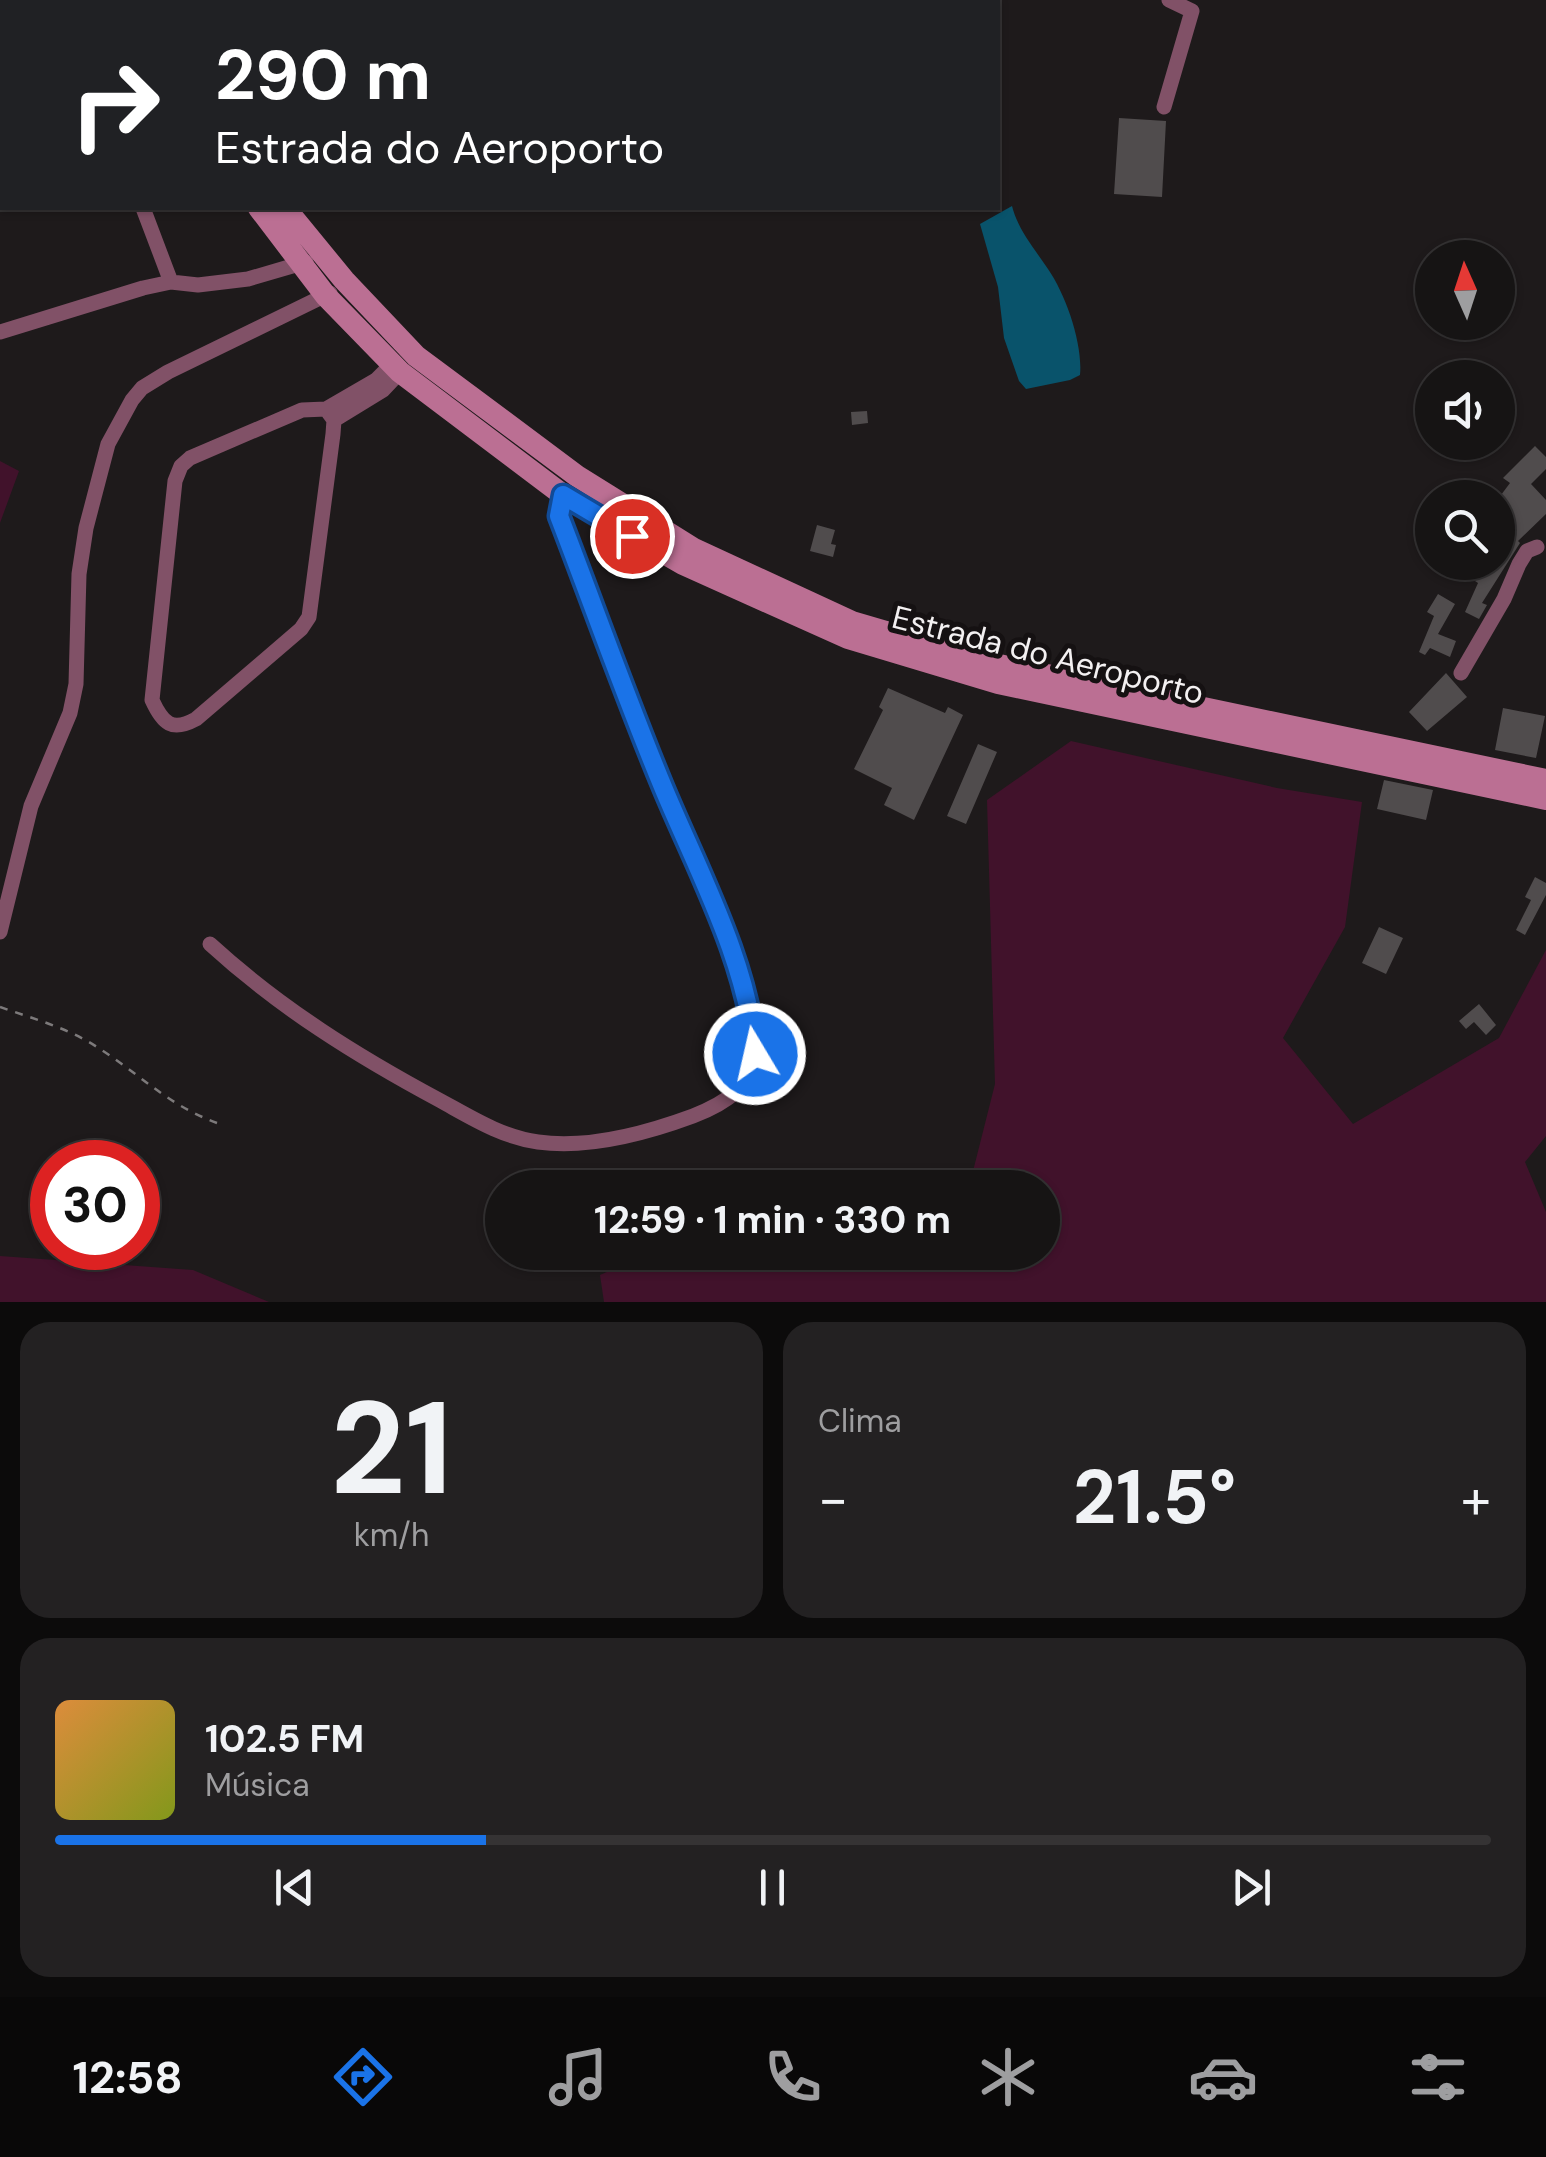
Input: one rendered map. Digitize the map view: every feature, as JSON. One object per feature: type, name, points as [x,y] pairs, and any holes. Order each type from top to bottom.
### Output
[{"type":"main road","name":"Estrada do Aeroporto","points":[[260,210],[326,296],[396,368],[563,495],[683,564],[848,638],[998,682],[1546,799]]},
{"type":"main road","name":"Estrada do Aeroporto","points":[[287,210],[344,280],[416,356],[614,502],[694,549],[852,622],[999,665],[1546,780]]},
{"type":"street","points":[[1164,107],[1192,11],[1169,0]]},
{"type":"street","points":[[145,210],[171,282]]},
{"type":"street","points":[[0,332],[171,282],[198,285],[248,280],[301,266],[320,250]]},
{"type":"street","points":[[0,932],[31,806],[70,713],[76,684],[78,574],[96,488],[119,420],[142,388],[326,296],[344,280]]},
{"type":"street","points":[[330,414],[310,616],[301,629],[196,719],[182,727],[170,725],[152,700],[175,482],[180,466],[190,458],[302,410],[330,414],[396,368]]},
{"type":"street","points":[[210,944],[263,991],[373,1065],[494,1130],[535,1142],[574,1144],[654,1128],[719,1105],[744,1085],[755,1054],[754,1030],[738,972],[648,751],[559,516],[563,495]]},
{"type":"street","points":[[1461,673],[1504,599],[1519,564],[1540,539],[1546,563]]},
{"type":"path","points":[[0,1007],[80,1037],[166,1099],[217,1123]]},
{"type":"shaded area","points":[[0,461],[19,471],[0,523]]},
{"type":"shaded area","points":[[1071,741],[1277,788],[1362,802],[1345,927],[1283,1038],[1353,1124],[1499,1038],[1546,950],[1546,1136],[1525,1162],[1546,1212],[1546,1302],[604,1302],[600,1275],[611,1270],[1060,1270],[1060,1170],[973,1170],[995,1084],[987,800]]},
{"type":"shaded area","points":[[0,1256],[30,1258],[30,1270],[193,1270],[269,1302],[0,1302]]},
{"type":"water","points":[[1012,206],[1022,231],[1061,292],[1072,320],[1080,363],[1080,375],[1070,380],[1026,389],[1019,381],[1004,338],[998,287],[980,224]]},
{"type":"building","points":[[1119,118],[1166,121],[1162,197],[1114,194]]},
{"type":"building","points":[[867,411],[868,423],[852,425],[851,412]]},
{"type":"building","points":[[1535,446],[1546,457],[1546,469],[1531,484],[1546,500],[1546,514],[1518,541],[1515,551],[1515,480],[1503,478]]},
{"type":"building","points":[[817,525],[835,530],[833,557],[810,551]]},
{"type":"building","points":[[1497,580],[1482,603],[1487,605],[1479,619],[1465,612],[1478,583],[1475,581]]},
{"type":"building","points":[[1438,594],[1455,604],[1438,634],[1456,641],[1450,657],[1430,648],[1425,655],[1419,652],[1434,616],[1427,612]]},
{"type":"building","points":[[1446,673],[1467,697],[1427,731],[1409,712]]},
{"type":"building","points":[[888,688],[945,713],[948,707],[963,715],[914,820],[884,805],[892,788],[854,769],[883,710],[879,707]]},
{"type":"building","points":[[1503,708],[1545,716],[1536,758],[1495,750]]},
{"type":"building","points":[[978,744],[997,752],[966,824],[947,816]]},
{"type":"building","points":[[1384,780],[1433,790],[1426,820],[1377,809]]},
{"type":"building","points":[[1535,877],[1546,883],[1546,895],[1525,935],[1516,930],[1531,900],[1525,897]]},
{"type":"building","points":[[1379,927],[1403,938],[1386,974],[1362,963]]},
{"type":"building","points":[[1479,1004],[1496,1025],[1486,1035],[1474,1022],[1466,1029],[1459,1021]]},
{"type":"route","points":[[632,536],[563,495],[559,516],[648,751],[738,972],[754,1030],[755,1054]]}]
